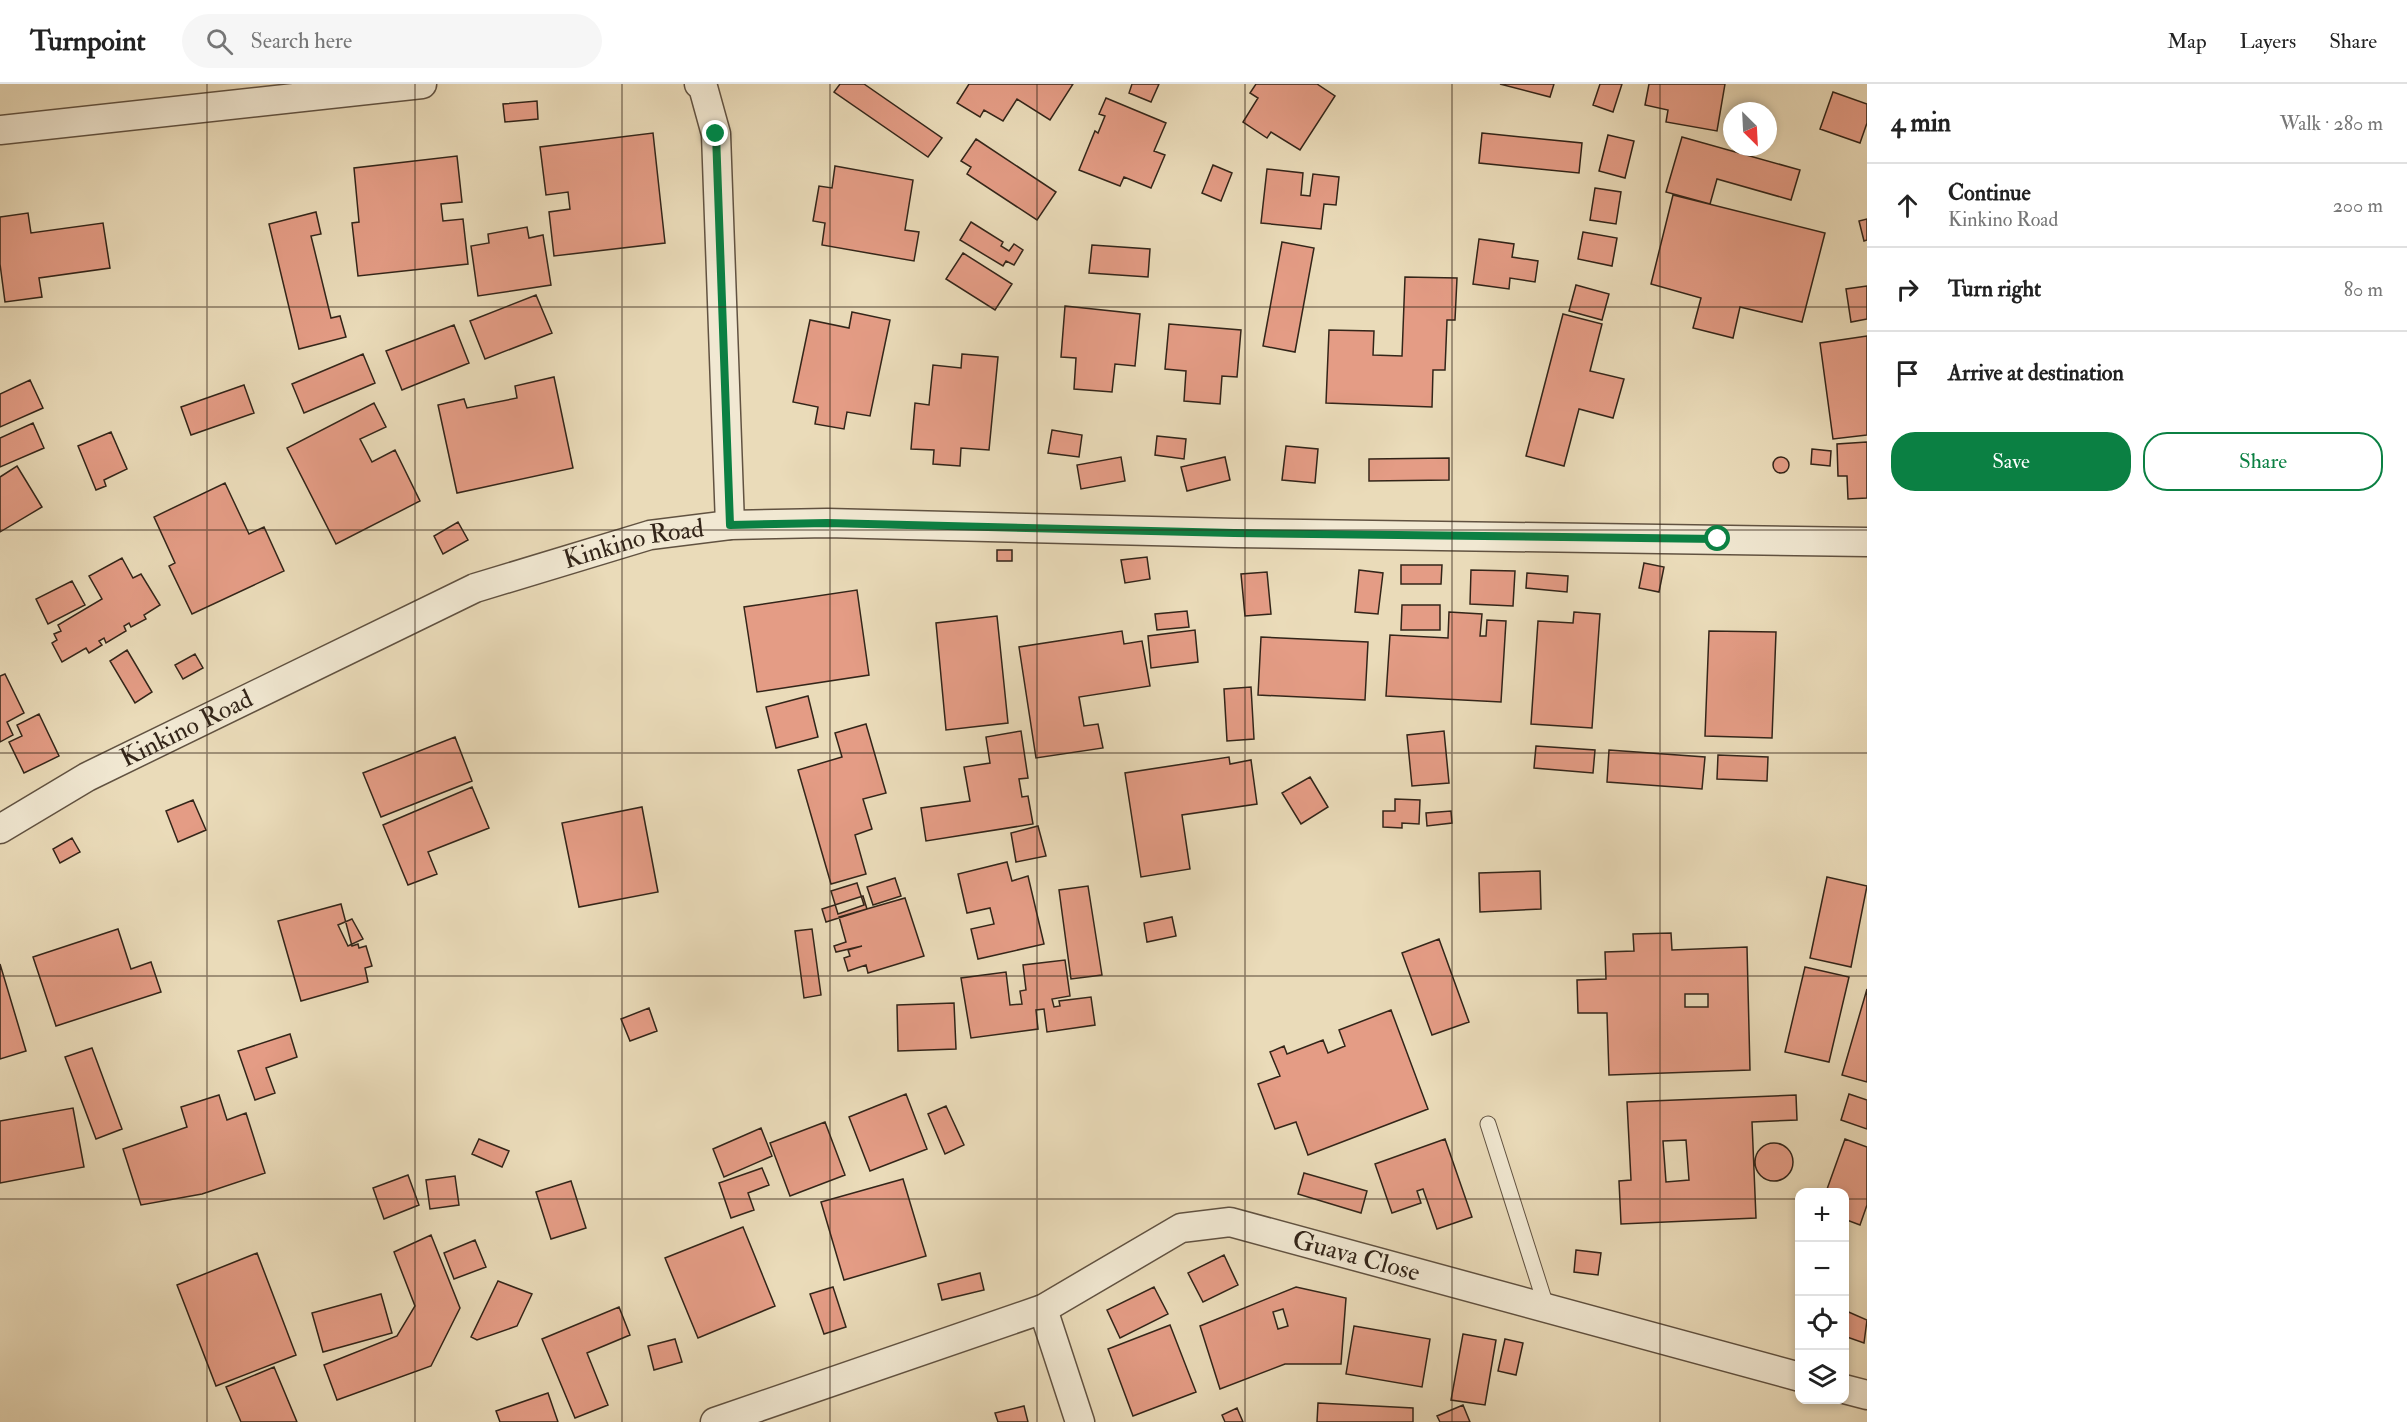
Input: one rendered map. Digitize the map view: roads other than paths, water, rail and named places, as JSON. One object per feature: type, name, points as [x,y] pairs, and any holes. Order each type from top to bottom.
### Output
[{"type":"street","points":[[0,130],[422,84]]},
{"type":"street","points":[[699,84],[703,87],[716,134],[730,525]]},
{"type":"street","name":"Kinkino Road","points":[[0,829],[87,777],[475,588],[651,535],[730,525],[827,523],[1234,533],[1867,542]]},
{"type":"street","name":"Guava Close","points":[[715,1422],[1043,1309],[1181,1228],[1230,1222],[1795,1376]]},
{"type":"street","points":[[1043,1309],[1080,1422]]},
{"type":"street","points":[[1849,1390],[1867,1395]]},
{"type":"lane","points":[[1488,1124],[1547,1309]]}]
